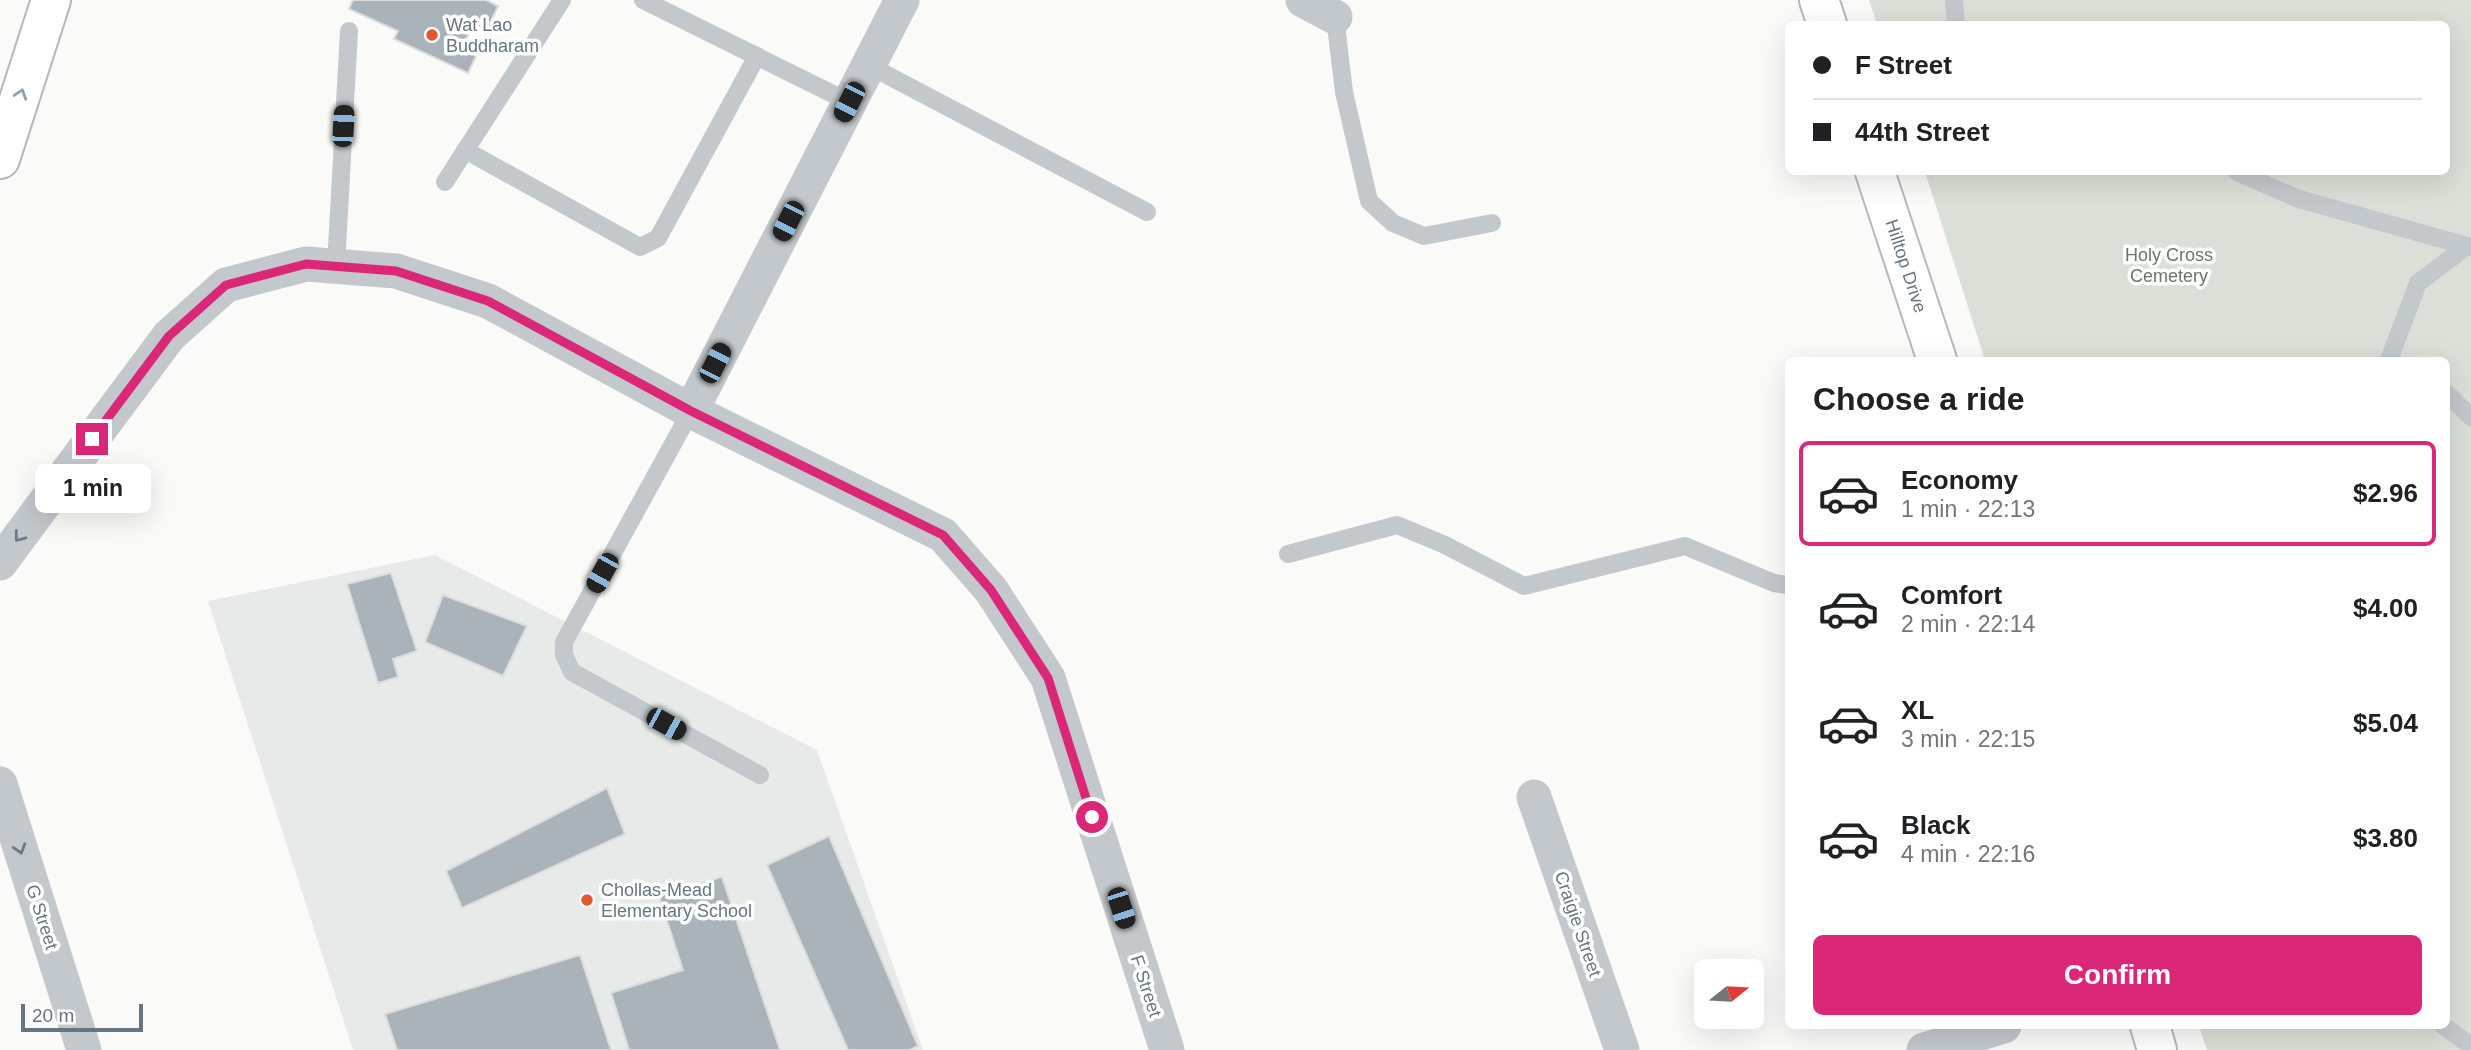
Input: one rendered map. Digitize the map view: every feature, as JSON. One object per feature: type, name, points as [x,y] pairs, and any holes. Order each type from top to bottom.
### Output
[{"type":"main road","points":[[0,159],[51,0]]},
{"type":"main road","points":[[1819,0],[1826,21]]},
{"type":"main road","name":"Hilltop Drive","points":[[1876,175],[1936,357]]},
{"type":"main road","points":[[2151,1029],[2158,1050]]},
{"type":"street","points":[[691,411],[902,0]]},
{"type":"street","points":[[1303,0],[1335,17]]},
{"type":"street","name":"F Street","points":[[0,563],[169,336],[226,285],[306,264],[396,271],[488,301],[691,411],[943,535],[991,590],[1048,678],[1167,1050]]},
{"type":"street","name":"G Street","points":[[0,784],[84,1050]]},
{"type":"street","name":"Craigie Street","points":[[1534,797],[1622,1050]]},
{"type":"street","points":[[1924,1050],[1994,1029]]},
{"type":"lane","points":[[445,182],[562,0]]},
{"type":"lane","points":[[643,0],[849,102]]},
{"type":"lane","points":[[1954,0],[1956,21]]},
{"type":"lane","points":[[1335,17],[1344,92],[1369,201],[1393,223],[1424,236],[1492,223]]},
{"type":"lane","points":[[336,266],[349,31]]},
{"type":"lane","points":[[466,149],[640,247],[658,238],[757,56]]},
{"type":"lane","points":[[868,65],[1147,212]]},
{"type":"lane","points":[[2244,175],[2299,199],[2469,247]]},
{"type":"lane","points":[[2390,357],[2418,283],[2469,247]]},
{"type":"lane","points":[[2450,397],[2471,417]]},
{"type":"lane","points":[[691,411],[564,642],[564,655],[572,672],[760,775]]},
{"type":"lane","points":[[1288,554],[1397,526],[1445,545],[1524,586],[1685,546],[1774,583],[1785,585]]},
{"type":"lane","points":[[2448,1029],[2471,1046]]},
{"type":"shaded area","name":"Chollas-Mead Elementary School","points":[[435,555],[817,750],[923,1050],[353,1050],[208,601]]},
{"type":"green space","name":"Holy Cross Cemetery","points":[[1869,0],[2471,0],[2471,1050],[2207,1050],[2200,1029],[2450,1029],[2450,357],[1984,357],[1926,175],[2450,175],[2450,21],[1876,21]]},
{"type":"building","name":"Wat Lao Buddharam","points":[[353,0],[486,0],[498,6],[487,30],[473,24],[462,48],[477,54],[468,73],[394,39],[398,31],[349,9]]},
{"type":"building","points":[[391,573],[417,651],[393,659],[398,677],[378,683],[347,584]]},
{"type":"building","points":[[443,595],[527,626],[503,676],[425,642]]},
{"type":"building","points":[[607,788],[625,834],[462,908],[446,871]]},
{"type":"building","points":[[829,836],[918,1046],[910,1050],[848,1050],[767,865]]},
{"type":"building","points":[[722,877],[780,1050],[629,1050],[611,993],[683,970],[659,896]]},
{"type":"building","points":[[580,955],[611,1050],[397,1050],[385,1014]]},
{"type":"place","name":"Wat Lao Buddharam","points":[[432,35]]},
{"type":"place","name":"Chollas-Mead Elementary School","points":[[587,900]]},
{"type":"route","points":[[92,439],[169,336],[226,285],[306,264],[396,271],[488,301],[691,411],[943,535],[991,590],[1048,678],[1092,817]]}]
